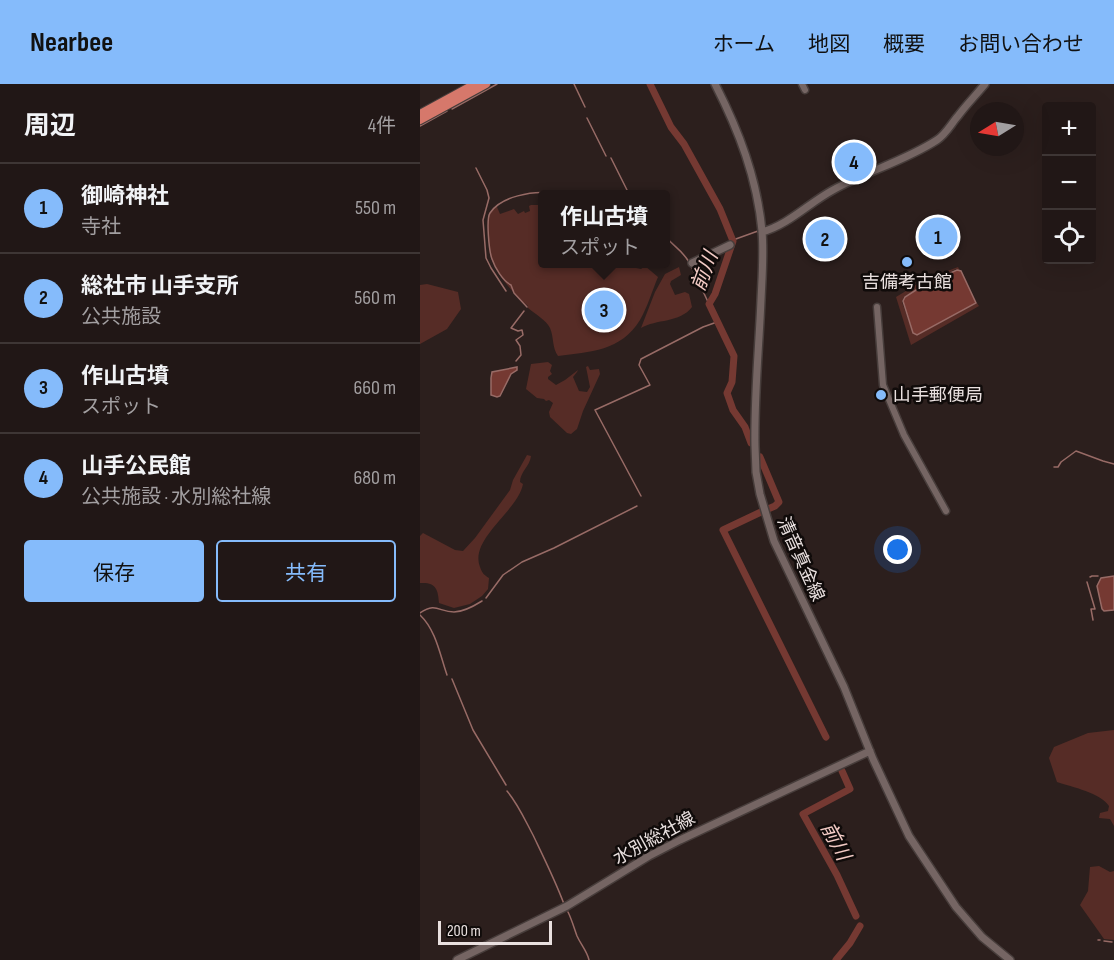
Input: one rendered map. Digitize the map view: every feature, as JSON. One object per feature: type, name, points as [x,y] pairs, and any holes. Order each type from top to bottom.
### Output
[{"type":"highway","points":[[420,114],[475,84]]},
{"type":"highway","points":[[420,120],[486,84]]},
{"type":"main road","name":"清音真金線","points":[[715,84],[735,123],[747,155],[762,232],[754,430],[756,472],[774,541],[844,687],[909,836],[956,907],[976,930],[1011,960]]},
{"type":"main road","points":[[762,232],[778,226],[835,189],[938,140],[985,84]]},
{"type":"main road","points":[[692,263],[730,245]]},
{"type":"main road","name":"水別総社線","points":[[458,960],[567,906],[649,856],[680,840],[870,751]]},
{"type":"street","points":[[877,307],[883,385],[904,435],[946,511]]},
{"type":"shaded area","points":[[538,205],[538,268],[647,268],[658,277],[640,320],[624,338],[593,351],[558,356],[548,325],[528,308],[502,278],[490,254],[488,222],[492,210],[497,207],[500,214],[514,209],[518,214],[530,211],[529,206]]},
{"type":"shaded area","points":[[679,267],[681,275],[670,284],[675,295],[685,292],[689,294],[692,307],[681,316],[641,328],[655,292],[665,274]]},
{"type":"shaded area","points":[[958,267],[960,271],[956,269],[904,297],[902,302],[913,333],[917,335],[977,303],[979,306],[911,345],[896,297],[924,280]]},
{"type":"shaded area","points":[[957,270],[961,271],[976,303],[917,335],[913,333],[903,301],[905,297],[927,283]]},
{"type":"shaded area","points":[[427,284],[458,292],[461,309],[447,329],[420,344],[420,285]]},
{"type":"shaded area","points":[[548,362],[552,365],[550,371],[552,374],[548,379],[556,385],[578,370],[573,377],[579,391],[587,392],[590,387],[586,367],[588,366],[590,370],[599,369],[600,374],[577,429],[571,434],[550,417],[549,412],[553,403],[537,398],[526,389],[531,364]]},
{"type":"shaded area","points":[[517,367],[500,396],[491,395],[492,372]]},
{"type":"shaded area","points":[[527,455],[531,456],[520,478],[523,484],[519,494],[481,546],[478,557],[483,574],[489,578],[488,589],[470,604],[454,608],[439,603],[435,587],[420,583],[420,536],[423,533],[455,550],[463,551],[510,490]]},
{"type":"shaded area","points":[[1114,576],[1114,610],[1104,611],[1097,586],[1101,578]]},
{"type":"shaded area","points":[[1114,730],[1114,826],[1110,819],[1099,818],[1100,813],[1108,811],[1109,806],[1100,797],[1057,782],[1049,758],[1054,747],[1088,733]]},
{"type":"shaded area","points":[[1099,866],[1110,872],[1114,871],[1114,940],[1104,939],[1080,905],[1088,891],[1090,867]]},
{"type":"waterway","points":[[452,109],[497,84]]},
{"type":"waterway","points":[[574,84],[585,107]]},
{"type":"waterway","name":"前川","points":[[650,84],[671,127],[684,144],[720,209],[733,241],[715,294],[709,304],[734,356],[732,382],[727,393],[733,410],[745,427],[751,443]]},
{"type":"waterway","points":[[420,126],[447,111]]},
{"type":"waterway","points":[[587,118],[606,156]]},
{"type":"waterway","points":[[611,158],[627,190]]},
{"type":"waterway","points":[[476,168],[489,198],[483,220],[486,258],[506,291]]},
{"type":"waterway","points":[[527,307],[493,263],[489,243],[489,216],[502,202],[518,196],[538,193]]},
{"type":"waterway","points":[[733,240],[758,231]]},
{"type":"waterway","points":[[670,241],[689,262]]},
{"type":"waterway","points":[[691,266],[709,304]]},
{"type":"waterway","points":[[516,361],[521,355],[520,346],[516,340],[523,335],[522,330],[511,328],[524,311]]},
{"type":"waterway","points":[[641,496],[595,410],[650,385],[639,365],[641,359],[717,322]]},
{"type":"waterway","points":[[1054,467],[1058,467],[1076,451],[1114,464]]},
{"type":"waterway","name":"前川","points":[[760,457],[779,502],[768,509]]},
{"type":"waterway","points":[[486,598],[503,575],[522,562],[637,506]]},
{"type":"waterway","name":"前川","points":[[761,512],[723,530],[826,737]]},
{"type":"waterway","points":[[1090,577],[1098,576]]},
{"type":"waterway","points":[[1087,582],[1095,609],[1091,609],[1093,620]]},
{"type":"waterway","points":[[420,613],[430,608],[457,612],[482,601]]},
{"type":"waterway","points":[[420,615],[434,635],[447,675]]},
{"type":"waterway","points":[[452,679],[473,730],[506,785]]},
{"type":"waterway","name":"前川","points":[[842,771],[850,789],[803,814],[837,875],[856,916]]},
{"type":"waterway","points":[[507,791],[533,835],[564,904]]},
{"type":"waterway","points":[[568,912],[589,960]]},
{"type":"waterway","name":"前川","points":[[836,960],[860,926]]},
{"type":"waterway","points":[[1104,941],[1112,942]]},
{"type":"place","name":"山手公民館","points":[[854,162]]},
{"type":"place","name":"御崎神社","points":[[938,237]]},
{"type":"place","name":"総社市 山手支所","points":[[825,239]]},
{"type":"place","name":"吉備考古館","points":[[907,262]]},
{"type":"place","name":"作山古墳","points":[[604,310]]},
{"type":"place","name":"山手郵便局","points":[[881,395]]}]
